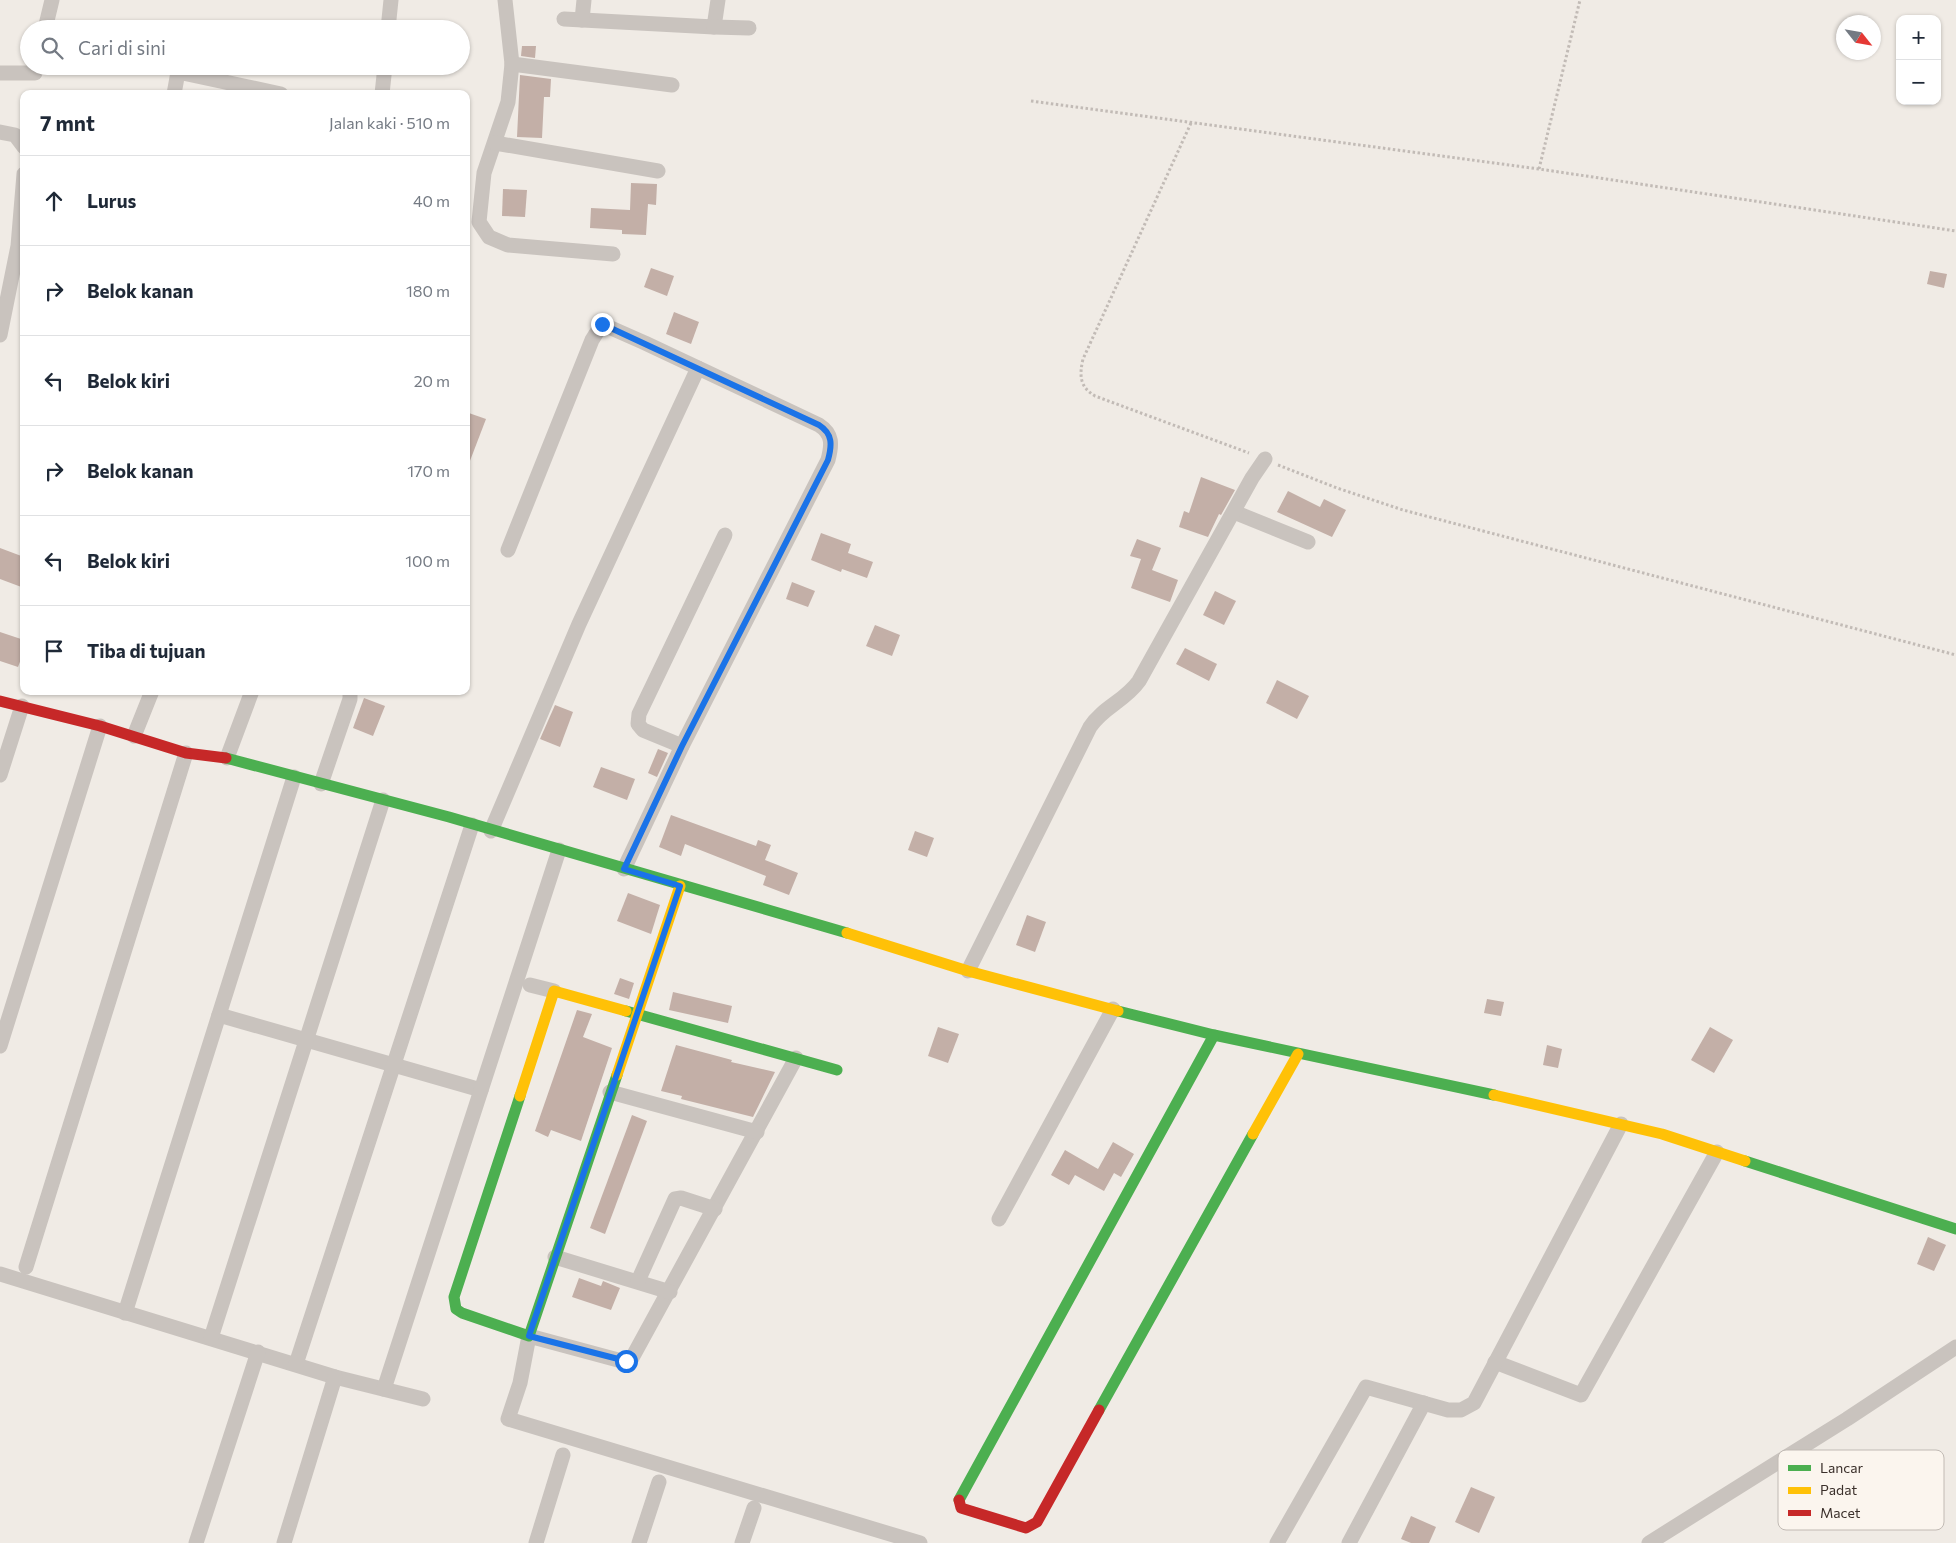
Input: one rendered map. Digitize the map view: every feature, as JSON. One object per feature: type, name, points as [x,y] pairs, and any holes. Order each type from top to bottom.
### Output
[{"type":"street","points":[[47,20],[52,0]]},
{"type":"street","points":[[389,20],[391,0]]},
{"type":"street","points":[[504,0],[512,64],[508,102],[484,173],[478,222],[488,237],[508,245],[613,254]]},
{"type":"street","points":[[582,20],[584,0]]},
{"type":"street","points":[[714,27],[718,0]]},
{"type":"street","points":[[564,19],[749,28]]},
{"type":"street","points":[[512,64],[672,85]]},
{"type":"street","points":[[0,73],[20,73]]},
{"type":"street","points":[[175,90],[177,75]]},
{"type":"street","points":[[192,75],[262,90]]},
{"type":"street","points":[[382,90],[384,75]]},
{"type":"street","points":[[0,132],[15,135],[20,142]]},
{"type":"street","points":[[495,144],[658,170]]},
{"type":"street","points":[[0,335],[18,246],[20,222]]},
{"type":"street","points":[[508,550],[594,337],[602,324],[695,375],[819,425],[826,429],[830,437],[831,448],[828,460],[682,746],[624,869]]},
{"type":"street","points":[[491,831],[579,624],[695,375]]},
{"type":"street","points":[[968,971],[1090,727],[1098,717],[1132,692],[1264,459]]},
{"type":"street","points":[[1234,512],[1308,542]]},
{"type":"street","points":[[682,746],[643,730],[638,724],[639,714],[725,535]]},
{"type":"street","points":[[134,736],[150,695]]},
{"type":"street","points":[[227,758],[251,695]]},
{"type":"street","points":[[322,784],[350,695]]},
{"type":"street","points":[[0,701],[100,726],[186,753],[227,758],[472,824],[680,886],[796,917],[968,971],[1113,1009],[1214,1035],[1470,1089],[1662,1134],[1956,1229]]},
{"type":"street","points":[[0,775],[22,706]]},
{"type":"street","points":[[0,1046],[100,726]]},
{"type":"street","points":[[26,1267],[186,753]]},
{"type":"street","points":[[125,1313],[294,776]]},
{"type":"street","points":[[211,1338],[383,800]]},
{"type":"street","points":[[296,1364],[472,824]]},
{"type":"street","points":[[384,1389],[558,850]]},
{"type":"street","points":[[680,886],[529,1336],[520,1383],[508,1419],[920,1543]]},
{"type":"street","points":[[530,985],[837,1070]]},
{"type":"street","points":[[554,991],[454,1297],[456,1309],[462,1313],[529,1336],[626,1361],[636,1352],[796,1058]]},
{"type":"street","points":[[999,1219],[1113,1009]]},
{"type":"street","points":[[219,1014],[481,1090]]},
{"type":"street","points":[[1214,1035],[958,1498],[960,1508],[1026,1528],[1037,1522],[1298,1054]]},
{"type":"street","points":[[610,1092],[757,1132]]},
{"type":"street","points":[[1277,1543],[1366,1386],[1448,1410],[1461,1410],[1474,1403],[1621,1124]]},
{"type":"street","points":[[1495,1362],[1581,1395],[1717,1152]]},
{"type":"street","points":[[638,1281],[675,1199],[680,1198],[715,1209]]},
{"type":"street","points":[[555,1257],[670,1292]]},
{"type":"street","points":[[0,1274],[23,1279],[125,1313],[335,1377],[423,1400]]},
{"type":"street","points":[[1798,1450],[1956,1347]]},
{"type":"street","points":[[196,1543],[258,1352]]},
{"type":"street","points":[[284,1543],[335,1377]]},
{"type":"street","points":[[1349,1543],[1424,1403]]},
{"type":"street","points":[[536,1543],[563,1455]]},
{"type":"street","points":[[1649,1543],[1778,1462]]},
{"type":"street","points":[[639,1543],[659,1482]]},
{"type":"street","points":[[742,1543],[754,1508]]},
{"type":"path","points":[[1539,169],[1580,0]]},
{"type":"path","points":[[1031,101],[1539,169],[1956,231]]},
{"type":"path","points":[[1190,123],[1084,359],[1081,381],[1088,392],[1337,488],[1403,510],[1956,655]]},
{"type":"building","points":[[522,46],[536,46],[535,58],[521,56]]},
{"type":"building","points":[[520,75],[551,79],[550,97],[544,97],[542,138],[517,137]]},
{"type":"building","points":[[631,183],[657,184],[656,205],[648,204],[646,235],[622,234],[622,230],[590,228],[591,208],[630,210]]},
{"type":"building","points":[[503,189],[527,190],[525,217],[502,216]]},
{"type":"building","points":[[651,268],[674,276],[667,296],[644,287]]},
{"type":"building","points":[[1930,271],[1947,274],[1944,288],[1927,284]]},
{"type":"building","points":[[674,312],[699,322],[691,344],[666,334]]},
{"type":"building","points":[[470,413],[486,419],[470,461]]},
{"type":"building","points":[[1201,477],[1235,490],[1221,515],[1219,514],[1208,537],[1179,527],[1184,511],[1189,513]]},
{"type":"building","points":[[1288,491],[1320,507],[1324,499],[1346,510],[1332,537],[1277,512]]},
{"type":"building","points":[[821,533],[851,544],[848,553],[873,562],[867,578],[842,569],[841,572],[811,560]]},
{"type":"building","points":[[1137,539],[1161,548],[1152,570],[1178,580],[1170,602],[1131,588],[1141,559],[1130,556]]},
{"type":"building","points":[[0,548],[20,556],[20,586],[0,579]]},
{"type":"building","points":[[792,582],[815,591],[808,607],[786,599]]},
{"type":"building","points":[[1215,591],[1236,601],[1224,625],[1203,615]]},
{"type":"building","points":[[875,625],[900,635],[892,656],[866,646]]},
{"type":"building","points":[[0,632],[20,639],[20,662],[18,667],[0,661]]},
{"type":"building","points":[[1185,648],[1217,664],[1209,681],[1176,664]]},
{"type":"building","points":[[1277,680],[1309,696],[1297,719],[1266,703]]},
{"type":"building","points":[[364,698],[385,706],[373,736],[353,728]]},
{"type":"building","points":[[555,705],[573,712],[560,747],[540,739]]},
{"type":"building","points":[[658,749],[668,753],[657,777],[648,773]]},
{"type":"building","points":[[601,767],[635,779],[627,800],[593,787]]},
{"type":"building","points":[[671,815],[756,846],[758,840],[771,845],[765,860],[798,873],[789,895],[763,885],[766,876],[685,844],[681,856],[659,847]]},
{"type":"building","points":[[915,831],[934,838],[927,857],[908,850]]},
{"type":"building","points":[[628,893],[660,905],[651,934],[617,921]]},
{"type":"building","points":[[1027,915],[1046,922],[1035,952],[1016,945]]},
{"type":"building","points":[[620,978],[634,983],[629,999],[614,994]]},
{"type":"building","points":[[673,992],[732,1006],[728,1023],[669,1010]]},
{"type":"building","points":[[1487,999],[1504,1002],[1501,1016],[1484,1013]]},
{"type":"building","points":[[577,1010],[592,1014],[583,1037],[612,1048],[581,1141],[551,1130],[548,1137],[535,1131]]},
{"type":"building","points":[[938,1027],[959,1034],[948,1063],[928,1056]]},
{"type":"building","points":[[1710,1027],[1733,1040],[1714,1073],[1691,1060]]},
{"type":"building","points":[[676,1045],[732,1060],[731,1062],[775,1072],[753,1117],[681,1099],[682,1096],[661,1091]]},
{"type":"building","points":[[1547,1045],[1562,1049],[1558,1068],[1543,1065]]},
{"type":"building","points":[[632,1115],[647,1121],[605,1234],[590,1228]]},
{"type":"building","points":[[1113,1142],[1134,1154],[1121,1177],[1114,1173],[1104,1191],[1075,1175],[1069,1185],[1051,1175],[1065,1150],[1098,1169]]},
{"type":"building","points":[[1928,1237],[1946,1245],[1934,1271],[1917,1264]]},
{"type":"building","points":[[579,1278],[601,1286],[603,1281],[620,1288],[611,1310],[572,1297]]},
{"type":"building","points":[[1471,1487],[1495,1497],[1479,1533],[1455,1522]]},
{"type":"building","points":[[1411,1516],[1436,1527],[1429,1543],[1411,1543],[1401,1539]]},
{"type":"traffic: fast","points":[[226,758],[449,817],[847,933]]},
{"type":"traffic: fast","points":[[626,1011],[837,1070]]},
{"type":"traffic: fast","points":[[1118,1011],[1214,1035],[1494,1095]]},
{"type":"traffic: fast","points":[[959,1500],[1214,1035]]},
{"type":"traffic: fast","points":[[520,1096],[454,1297],[456,1309],[462,1313],[529,1336],[617,1075]]},
{"type":"traffic: fast","points":[[1099,1410],[1253,1134]]},
{"type":"traffic: fast","points":[[1745,1161],[1956,1229]]},
{"type":"traffic: slow","points":[[617,1075],[680,886]]},
{"type":"traffic: slow","points":[[847,933],[968,971],[1118,1011]]},
{"type":"traffic: slow","points":[[520,1096],[554,991],[626,1011]]},
{"type":"traffic: slow","points":[[1253,1134],[1298,1054]]},
{"type":"traffic: slow","points":[[1494,1095],[1662,1134],[1745,1161]]},
{"type":"traffic: jam","points":[[0,701],[100,726],[186,753],[226,758]]},
{"type":"traffic: jam","points":[[959,1500],[961,1508],[1026,1528],[1037,1522],[1099,1410]]},
{"type":"route","points":[[602,324],[645,342],[819,425],[826,429],[830,437],[831,448],[828,460],[708,699],[682,746],[624,869],[680,886],[529,1336],[626,1361]]}]
